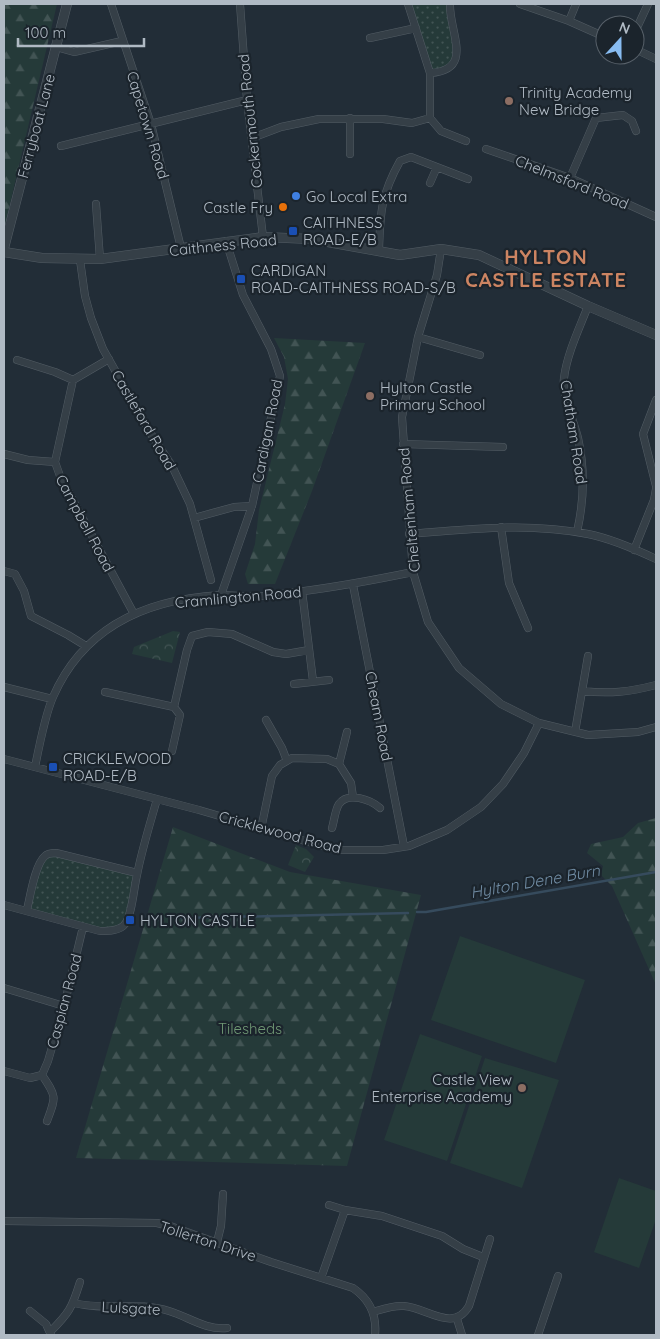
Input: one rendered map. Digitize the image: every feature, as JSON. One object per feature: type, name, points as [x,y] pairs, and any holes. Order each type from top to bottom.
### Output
[{"type":"street","name":"Ferryboat Lane","points":[[4,250],[67,4]]},
{"type":"street","name":"Capetown Road","points":[[111,4],[151,124],[181,248]]},
{"type":"street","name":"Cockermouth Road","points":[[240,4],[247,100],[263,237]]},
{"type":"street","points":[[408,4],[430,73],[430,118],[441,131],[466,141]]},
{"type":"street","points":[[430,73],[442,72],[452,66],[458,54],[450,4]]},
{"type":"street","points":[[520,4],[569,21],[595,33]]},
{"type":"street","points":[[569,21],[576,4]]},
{"type":"street","points":[[370,38],[416,28]]},
{"type":"street","points":[[56,47],[74,52],[122,41]]},
{"type":"street","points":[[61,146],[247,100]]},
{"type":"street","points":[[570,178],[596,118],[623,115],[632,121],[636,131]]},
{"type":"street","points":[[252,138],[281,127],[319,118],[383,119],[412,123],[430,118]]},
{"type":"street","points":[[350,118],[350,154]]},
{"type":"street","name":"Chelmsford Road","points":[[486,149],[570,178],[656,217]]},
{"type":"street","points":[[380,251],[381,206],[383,197],[400,160],[410,156],[468,179]]},
{"type":"street","points":[[430,183],[437,167]]},
{"type":"street","points":[[96,204],[100,260]]},
{"type":"street","name":"Caithness Road","points":[[4,250],[42,258],[100,260],[263,237],[311,239],[400,255],[441,249],[479,255],[588,306],[656,334]]},
{"type":"street","name":"Cardigan Road","points":[[221,595],[252,506],[280,376],[271,349],[243,295],[226,241]]},
{"type":"street","name":"Cheltenham Road","points":[[441,249],[437,275],[418,337],[402,417],[413,572],[428,622],[459,668],[501,704],[539,723],[588,735],[638,732],[656,727]]},
{"type":"street","name":"Castleford Road","points":[[80,260],[85,296],[103,349],[151,434],[172,466],[190,504],[211,580]]},
{"type":"street","name":"Chatham Road","points":[[577,532],[582,512],[582,464],[578,437],[569,410],[563,380],[588,306]]},
{"type":"street","points":[[418,337],[480,355]]},
{"type":"street","points":[[17,360],[73,380],[109,359]]},
{"type":"street","name":"Campbell Road","points":[[73,380],[55,462],[60,476],[134,614]]},
{"type":"street","points":[[634,550],[654,500],[656,487],[643,434],[656,400]]},
{"type":"street","points":[[403,444],[503,447]]},
{"type":"street","points":[[4,454],[28,460],[55,462]]},
{"type":"street","points":[[194,518],[234,507],[252,506]]},
{"type":"street","points":[[502,528],[509,583],[528,628]]},
{"type":"street","points":[[409,534],[502,528],[543,528],[590,534],[656,559]]},
{"type":"street","points":[[4,571],[16,574],[24,591],[31,616],[86,646]]},
{"type":"street","name":"Cramlington Road","points":[[35,767],[52,699],[66,671],[86,646],[113,625],[134,614],[171,602],[221,595],[259,596],[353,585],[413,572]]},
{"type":"street","name":"Cheam Road","points":[[353,585],[404,846]]},
{"type":"street","points":[[302,591],[313,681]]},
{"type":"street","points":[[174,707],[192,636],[208,632],[232,634],[273,652],[286,654],[309,650]]},
{"type":"street","points":[[575,732],[588,656]]},
{"type":"street","points":[[294,684],[329,680]]},
{"type":"street","points":[[582,691],[605,694],[656,685]]},
{"type":"street","points":[[4,687],[52,699]]},
{"type":"street","points":[[105,692],[174,707],[180,715],[172,751]]},
{"type":"street","points":[[266,720],[287,761]]},
{"type":"street","name":"Cricklewood Road","points":[[4,759],[157,799],[336,850],[383,850],[404,846],[447,830],[480,807],[502,784],[524,753],[539,723]]},
{"type":"street","points":[[339,764],[347,732]]},
{"type":"street","points":[[261,829],[272,776],[280,766],[292,758],[327,759],[339,764],[350,783],[352,797]]},
{"type":"street","points":[[332,828],[338,804],[352,797],[375,804],[380,808]]},
{"type":"street","points":[[4,905],[100,931],[112,931],[126,923],[157,799]]},
{"type":"street","points":[[26,910],[38,864],[49,853],[56,852],[137,873]]},
{"type":"street","name":"Caspian Road","points":[[42,1075],[64,1006],[83,927]]},
{"type":"street","points":[[4,988],[64,1006]]},
{"type":"street","points":[[4,1071],[30,1078],[42,1075],[51,1088],[54,1101],[47,1121]]},
{"type":"street","points":[[217,1242],[221,1226],[223,1194]]},
{"type":"street","points":[[328,1205],[345,1210],[382,1216],[442,1236],[463,1249],[483,1257]]},
{"type":"street","points":[[321,1278],[345,1210]]},
{"type":"street","name":"Tollerton Drive","points":[[4,1221],[157,1224],[173,1227],[353,1288],[367,1301],[373,1312]]},
{"type":"street","points":[[375,1335],[376,1326],[373,1312],[390,1307],[404,1306],[416,1308],[445,1318],[457,1319],[464,1315],[469,1306],[490,1239]]},
{"type":"street","points":[[538,1335],[558,1276]]},
{"type":"street","points":[[30,1310],[46,1324],[50,1334],[67,1316],[74,1303],[80,1282]]},
{"type":"street","name":"Lulsgate","points":[[74,1303],[87,1306],[147,1306],[169,1311],[215,1332],[227,1328]]},
{"type":"street","points":[[457,1319],[462,1335]]},
{"type":"green space","points":[[4,4],[57,4],[4,229]]},
{"type":"green space","points":[[408,4],[450,4],[454,31],[452,65],[430,73]]},
{"type":"green space","points":[[274,338],[365,343],[312,491],[275,584],[248,584],[245,574],[255,544],[259,510],[285,404],[288,379],[284,357]]},
{"type":"green space","points":[[173,631],[180,632],[172,663],[132,654],[134,647]]},
{"type":"green space","points":[[656,818],[656,985],[612,886],[601,875],[603,866],[587,853],[591,844],[623,837],[638,823]]},
{"type":"green space","name":"Tilesheds","points":[[173,827],[290,872],[421,895],[347,1166],[76,1158]]},
{"type":"green space","points":[[296,845],[306,849],[314,857],[305,872],[288,865]]},
{"type":"green space","points":[[49,853],[137,873],[126,923],[112,931],[27,910],[38,865]]},
{"type":"green space","points":[[460,936],[585,980],[556,1063],[431,1020]]},
{"type":"green space","points":[[420,1034],[482,1056],[447,1161],[384,1140]]},
{"type":"green space","points":[[485,1058],[559,1080],[522,1188],[450,1163]]},
{"type":"green space","points":[[619,1178],[656,1191],[656,1219],[639,1268],[594,1252]]},
{"type":"waterway","name":"Hylton Dene Burn","points":[[417,912],[656,872]]},
{"type":"waterway","name":"Hylton Dene Burn","points":[[181,918],[408,913]]},
{"type":"place","name":"Trinity Academy New Bridge","points":[[509,101]]},
{"type":"place","name":"Go Local Extra","points":[[296,196]]},
{"type":"place","name":"Castle Fry","points":[[283,207]]},
{"type":"place","name":"CAITHNESS ROAD-E/B","points":[[293,231]]},
{"type":"place","name":"CARDIGAN ROAD-CAITHNESS ROAD-S/B","points":[[241,279]]},
{"type":"place","name":"Hylton Castle Primary School","points":[[370,396]]},
{"type":"place","name":"CRICKLEWOOD ROAD-E/B","points":[[53,767]]},
{"type":"place","name":"HYLTON CASTLE","points":[[130,920]]},
{"type":"place","name":"Castle View Enterprise Academy","points":[[522,1088]]},
{"type":"district","name":"HYLTON CASTLE ESTATE","points":[[546,268]]}]
